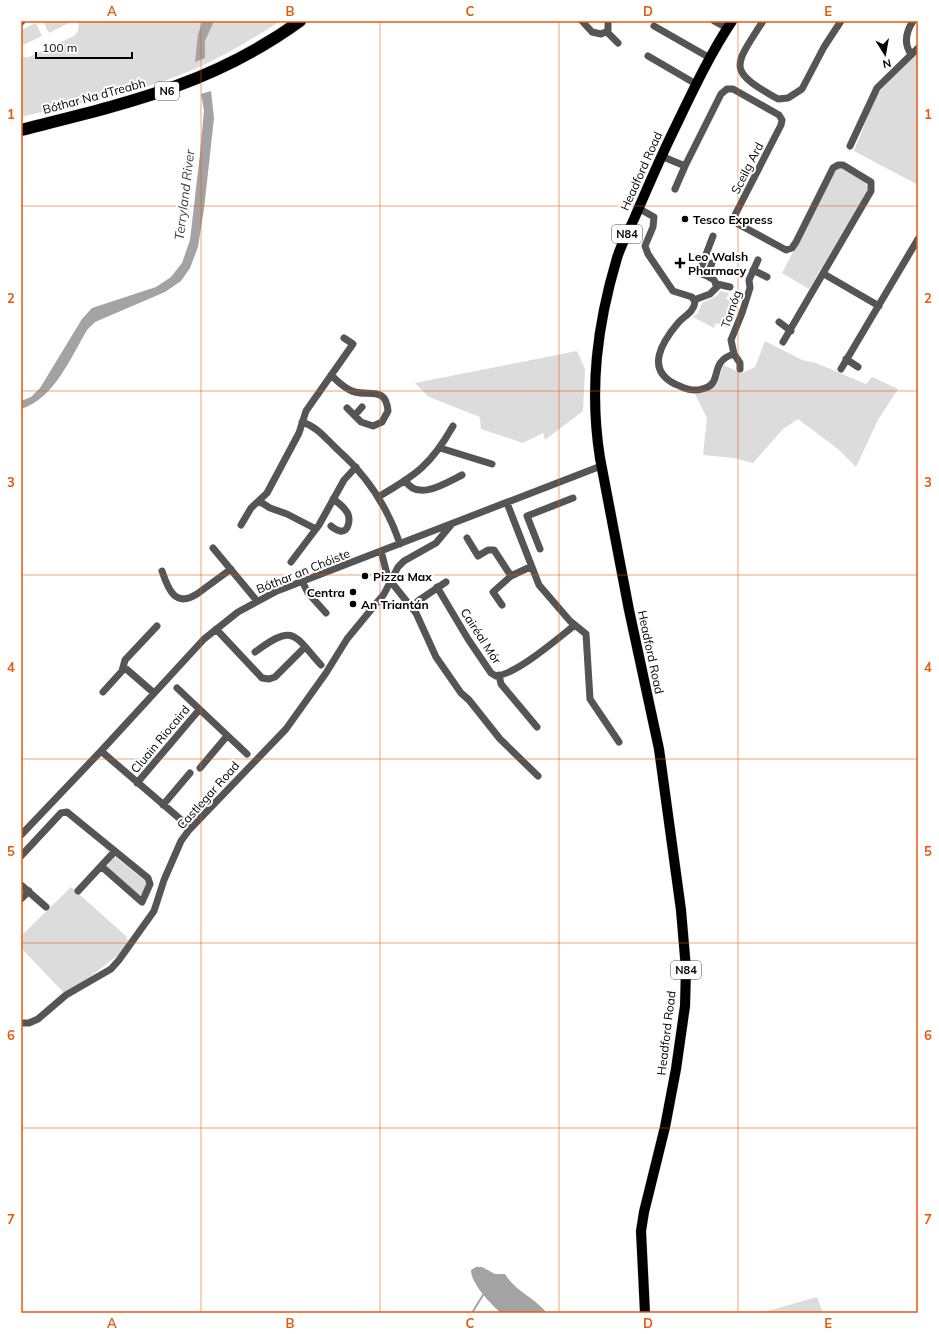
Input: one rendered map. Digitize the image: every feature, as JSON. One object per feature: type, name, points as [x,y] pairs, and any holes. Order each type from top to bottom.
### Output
[{"type":"highway","name":"Bóthar Na dTreabh","points":[[21,130],[147,97],[194,80],[250,54],[300,21]]},
{"type":"main road","name":"Headford Road","points":[[645,1313],[642,1224],[645,1205],[665,1127],[676,1069],[685,1006],[686,969],[681,910],[659,750],[629,610],[601,466],[595,414],[595,371],[598,335],[605,302],[618,257],[661,156],[696,84],[730,25]]},
{"type":"street","points":[[582,21],[597,34],[607,32]]},
{"type":"street","points":[[607,32],[609,27],[608,21]]},
{"type":"street","points":[[714,21],[730,25]]},
{"type":"street","points":[[763,21],[740,58],[740,69],[745,78],[751,84],[778,99],[783,99],[794,95],[802,89],[824,47],[841,21]]},
{"type":"street","points":[[911,54],[907,48],[906,37],[913,21]]},
{"type":"street","points":[[654,26],[710,58]]},
{"type":"street","points":[[607,32],[618,43]]},
{"type":"street","points":[[850,146],[877,88],[918,48]]},
{"type":"street","points":[[648,56],[696,84]]},
{"type":"street","name":"Sceilg Ard","points":[[675,189],[721,94],[727,89],[733,88],[779,115],[782,120],[736,215],[738,224],[786,250],[792,248],[833,168],[838,165],[843,165],[871,182],[871,191],[791,331],[783,342]]},
{"type":"street","points":[[661,156],[685,166]]},
{"type":"street","points":[[638,208],[654,217],[653,227],[646,246],[648,254],[674,291],[692,297],[695,305],[693,310],[675,327],[659,353],[658,363],[662,374],[666,379],[684,388],[701,390],[709,387],[714,381],[718,366],[722,359],[734,354]]},
{"type":"street","name":"Tornóg","points":[[713,236],[699,273],[708,276],[717,284],[730,287]]},
{"type":"street","points":[[841,368],[918,239]]},
{"type":"street","name":"Tornóg","points":[[740,370],[740,363],[734,354],[731,340],[742,313],[753,270],[758,260]]},
{"type":"street","points":[[708,276],[712,263]]},
{"type":"street","points":[[753,270],[767,277]]},
{"type":"street","points":[[824,274],[878,306]]},
{"type":"street","name":"Tornóg","points":[[694,300],[712,292],[717,284]]},
{"type":"street","points":[[779,322],[791,331]]},
{"type":"street","points":[[241,525],[251,508],[267,493],[289,452],[310,404],[353,344],[344,338]]},
{"type":"street","points":[[846,359],[858,367]]},
{"type":"street","points":[[331,375],[352,392],[374,393],[382,396],[386,399],[388,411],[386,418],[378,425],[368,426],[347,408]]},
{"type":"street","points":[[355,415],[362,407]]},
{"type":"street","points":[[302,422],[317,428],[367,479],[378,497],[400,544]]},
{"type":"street","points":[[378,497],[406,480],[425,466],[440,448],[453,426]]},
{"type":"street","points":[[440,448],[492,464]]},
{"type":"street","name":"Bóthar an Chóiste","points":[[21,835],[154,694],[193,649],[216,629],[257,601],[302,581],[381,550],[452,525],[601,466]]},
{"type":"street","points":[[291,562],[316,529],[344,480],[356,467]]},
{"type":"street","points":[[406,480],[412,488],[421,491],[462,475]]},
{"type":"street","points":[[540,549],[527,516],[573,498]]},
{"type":"street","points":[[331,526],[344,531],[347,528],[349,521],[346,511],[333,500]]},
{"type":"street","points":[[259,501],[270,508],[287,514],[316,529]]},
{"type":"street","points":[[507,503],[530,567],[540,589],[575,625],[586,634],[590,699],[620,742]]},
{"type":"street","points":[[515,525],[529,519]]},
{"type":"street","name":"Castlegar Road","points":[[21,1023],[29,1023],[38,1019],[66,995],[111,968],[124,955],[154,911],[164,880],[181,841],[189,830],[253,762],[280,737],[326,673],[347,639],[384,594],[398,567],[436,543],[452,525]]},
{"type":"street","points":[[467,538],[478,556],[488,550],[494,550],[511,576]]},
{"type":"street","points":[[213,548],[257,601]]},
{"type":"street","points":[[381,550],[390,583],[416,613],[436,658],[461,693],[469,700],[500,739],[538,776]]},
{"type":"street","points":[[502,605],[493,592],[511,576],[530,567]]},
{"type":"street","points":[[162,572],[170,592],[175,596],[192,598],[231,569]]},
{"type":"street","points":[[302,581],[308,593],[326,613]]},
{"type":"street","points":[[418,601],[446,582]]},
{"type":"street","name":"Cairéal Mór","points":[[437,587],[468,639],[491,673],[499,675],[526,662],[575,625]]},
{"type":"street","points":[[103,692],[124,667],[126,660],[157,626]]},
{"type":"street","points":[[216,629],[262,678],[275,676],[305,647]]},
{"type":"street","points":[[255,652],[283,634],[296,637],[321,665]]},
{"type":"street","points":[[124,667],[154,694]]},
{"type":"street","points":[[499,675],[501,684],[537,727]]},
{"type":"street","name":"Cluain Riocaird","points":[[177,688],[247,754]]},
{"type":"street","name":"Cluain Riocaird","points":[[137,783],[199,710]]},
{"type":"street","points":[[200,768],[227,736]]},
{"type":"street","name":"Cluain Riocaird","points":[[101,751],[186,824]]},
{"type":"street","points":[[163,805],[190,773]]},
{"type":"street","points":[[21,856],[57,817],[64,812],[71,814],[150,881],[149,890],[142,902],[101,866]]},
{"type":"street","points":[[78,891],[115,851]]},
{"type":"street","points":[[21,885],[46,908]]},
{"type":"street","points":[[21,899],[29,891]]},
{"type":"shaded area","points":[[43,21],[73,21],[49,33]]},
{"type":"shaded area","points":[[79,21],[280,21],[224,55],[164,81],[128,92],[21,117],[21,57],[29,57],[74,36],[78,31]]},
{"type":"shaded area","points":[[203,21],[214,21],[205,41],[205,58],[195,62],[198,34]]},
{"type":"shaded area","points":[[36,23],[42,36],[21,46],[21,30]]},
{"type":"shaded area","points":[[918,52],[918,185],[854,151],[877,94]]},
{"type":"shaded area","points":[[211,91],[214,118],[204,209],[198,247],[190,268],[181,281],[165,292],[95,322],[87,330],[68,364],[52,387],[33,404],[21,409],[21,401],[31,397],[40,388],[82,319],[92,308],[156,287],[171,277],[182,263],[190,240],[200,154],[204,110],[201,94]]},
{"type":"shaded area","points":[[839,168],[865,182],[868,189],[809,289],[782,273],[835,171]]},
{"type":"shaded area","points":[[720,291],[729,293],[726,299],[737,304],[727,328],[716,323],[714,328],[693,317],[698,313],[702,303],[717,296]]},
{"type":"shaded area","points":[[765,341],[802,360],[816,363],[866,384],[872,377],[898,389],[878,420],[856,467],[838,449],[798,419],[783,429],[753,463],[734,458],[703,455],[707,418],[695,394],[708,391],[715,386],[723,365],[742,373],[755,367]]},
{"type":"shaded area","points":[[577,351],[585,369],[583,411],[545,440],[543,433],[523,443],[481,429],[480,417],[429,397],[415,383]]},
{"type":"shaded area","points":[[114,856],[148,883],[146,890],[140,895],[107,867]]},
{"type":"shaded area","points":[[71,887],[126,936],[130,946],[66,995],[21,948],[21,936]]},
{"type":"shaded area","points":[[476,1267],[482,1267],[495,1274],[505,1274],[519,1290],[542,1307],[547,1313],[501,1313],[482,1293],[474,1281],[471,1270]]},
{"type":"shaded area","points":[[817,1297],[823,1313],[760,1313]]},
{"type":"waterway","points":[[472,1313],[483,1295]]},
{"type":"place","name":"Tesco Express","points":[[685,219]]},
{"type":"place","name":"Leo Walsh Pharmacy","points":[[680,263]]},
{"type":"place","name":"Pizza Max","points":[[365,576]]},
{"type":"place","name":"Centra","points":[[353,592]]},
{"type":"place","name":"An Triantán","points":[[353,604]]},
{"type":"water label","name":"Terryland River","points":[[184,195]]}]
